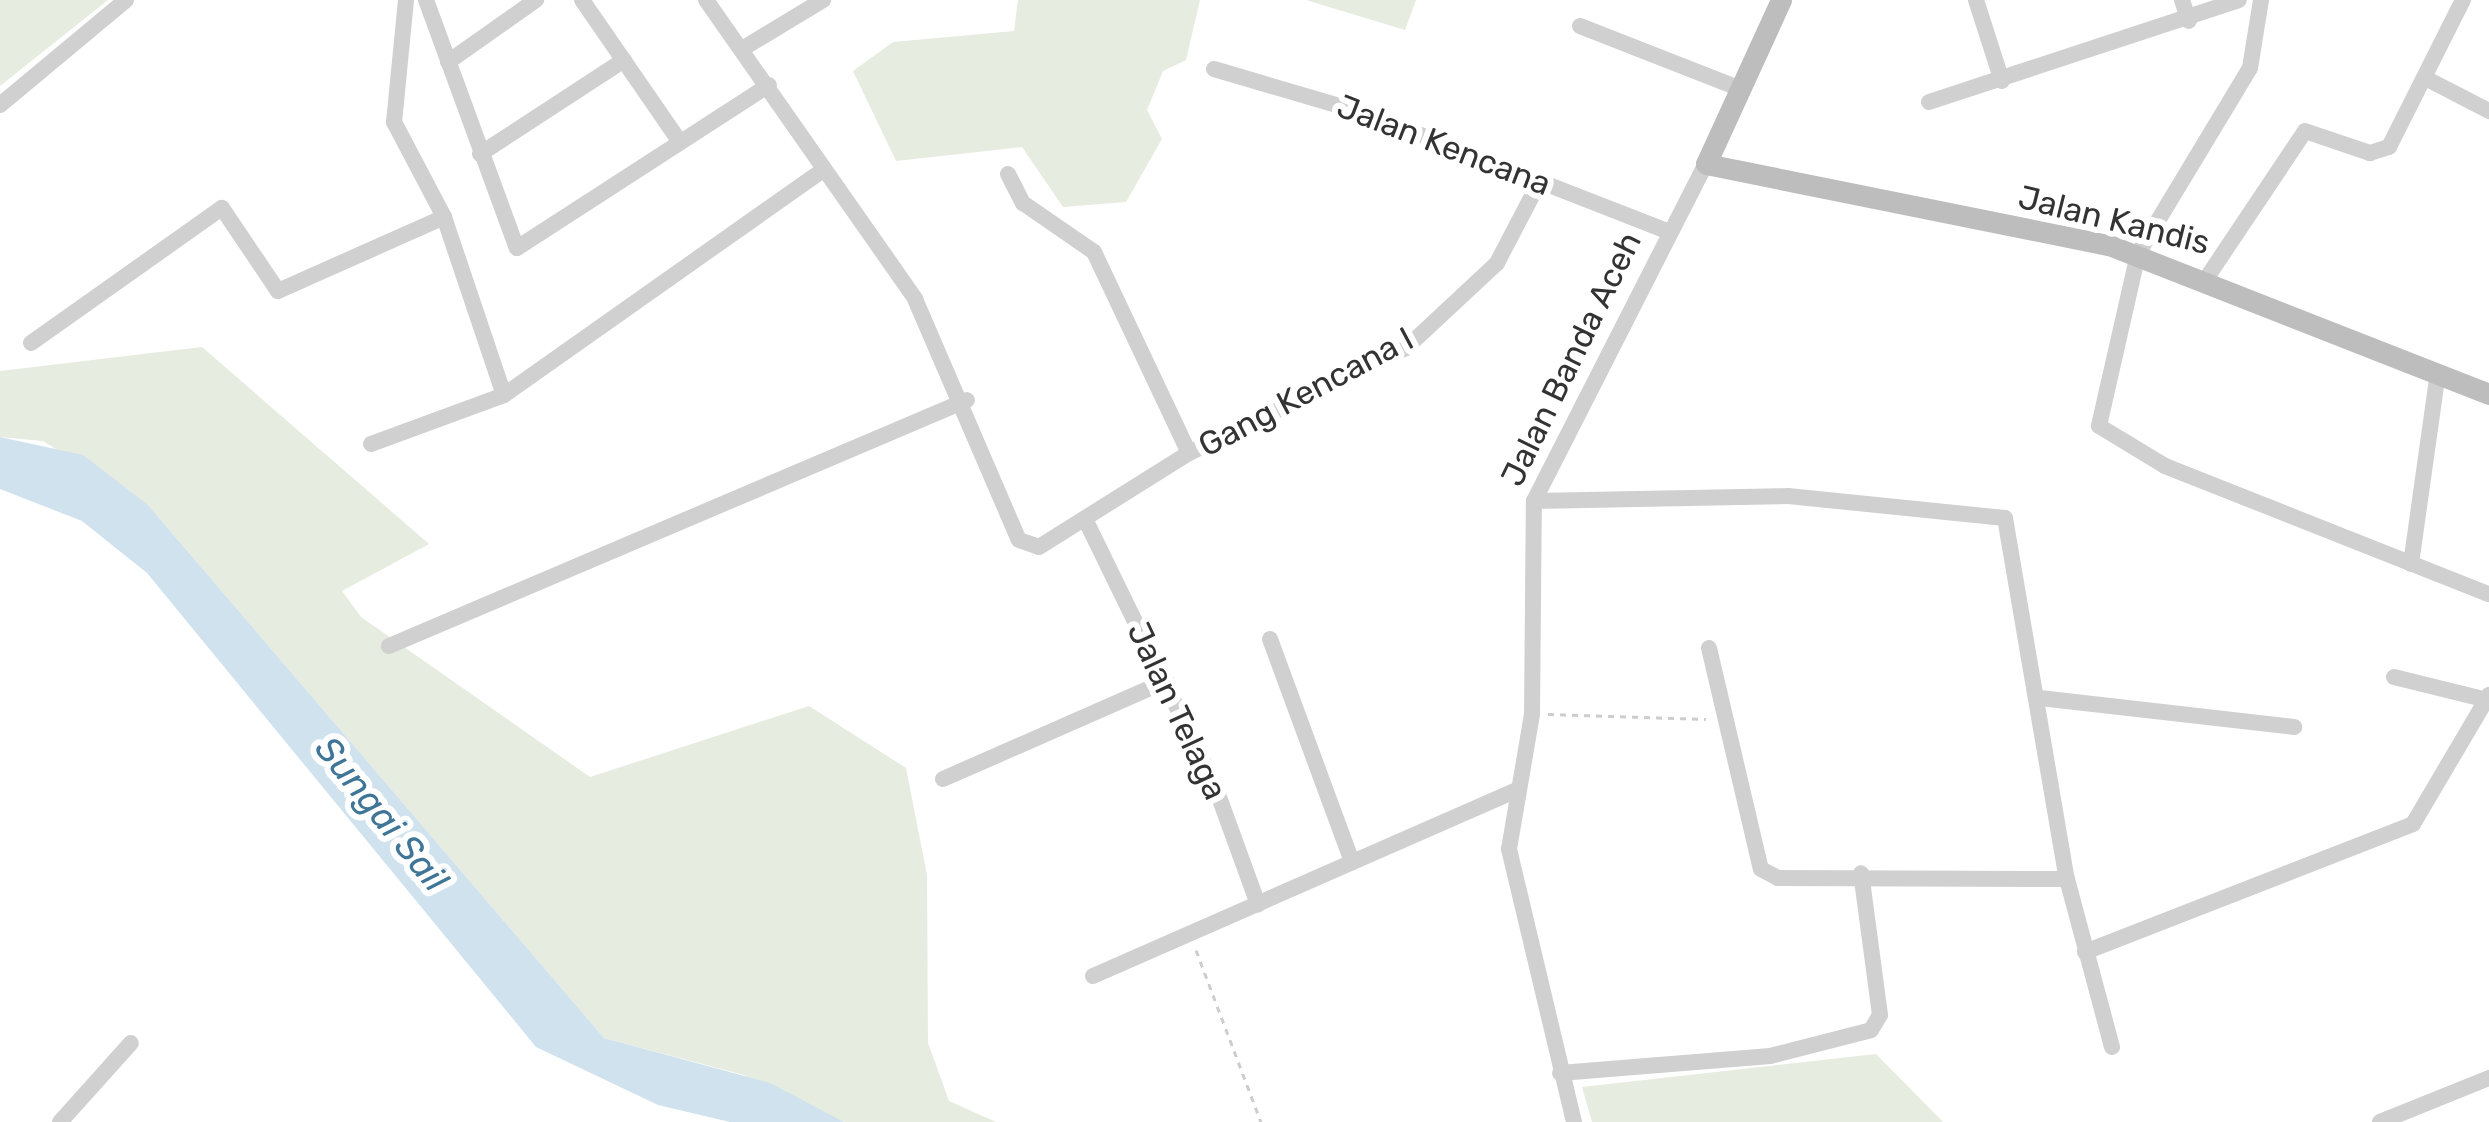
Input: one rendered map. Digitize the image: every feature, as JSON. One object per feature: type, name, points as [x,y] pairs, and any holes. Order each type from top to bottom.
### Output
[{"type":"street","points":[[0,105],[127,0]]},
{"type":"street","points":[[406,0],[394,122],[443,217],[504,395]]},
{"type":"street","points":[[426,0],[517,248],[678,139],[769,85]]},
{"type":"street","points":[[448,62],[536,0]]},
{"type":"street","points":[[582,0],[678,139]]},
{"type":"street","points":[[389,646],[967,400],[915,298],[706,0]]},
{"type":"street","points":[[742,49],[823,0]]},
{"type":"street","name":"Jalan Banda Aceh","points":[[1574,1122],[1509,849],[1532,713],[1534,501],[1706,164],[1781,0]]},
{"type":"street","points":[[1976,0],[2002,81]]},
{"type":"street","points":[[2182,0],[2188,21]]},
{"type":"street","points":[[1929,102],[2188,21],[2239,0]]},
{"type":"street","points":[[2260,0],[2250,68],[2138,254],[2099,426],[2165,466],[2489,594]]},
{"type":"street","points":[[2208,276],[2305,131],[2381,154],[2429,80],[2463,0]]},
{"type":"street","points":[[1580,26],[1738,88]]},
{"type":"street","points":[[480,154],[624,60]]},
{"type":"street","name":"Jalan Kencana","points":[[1214,69],[1541,179],[1670,232]]},
{"type":"street","points":[[2429,80],[2489,111]]},
{"type":"street","name":"Jalan Kandis","points":[[1706,164],[2138,254],[2208,276],[2489,394]]},
{"type":"street","points":[[371,444],[504,395],[823,170]]},
{"type":"street","points":[[1008,173],[1023,203],[1094,252],[1189,453]]},
{"type":"street","name":"Gang Kencana I","points":[[967,400],[1019,540],[1039,547],[1189,453],[1406,348],[1497,263],[1541,179]]},
{"type":"street","points":[[31,343],[222,208],[278,291],[443,217]]},
{"type":"street","points":[[2411,564],[2438,372]]},
{"type":"street","points":[[1534,501],[1787,496],[2005,518],[2040,698],[2067,879],[2112,1047]]},
{"type":"street","name":"Jalan Telaga","points":[[1086,521],[1166,681],[1258,904]]},
{"type":"street","points":[[1270,639],[1352,862]]},
{"type":"street","points":[[1709,648],[1761,868],[1778,878],[1861,873],[2067,879]]},
{"type":"street","points":[[2085,952],[2413,824],[2486,697],[2394,677]]},
{"type":"street","points":[[944,779],[1166,681]]},
{"type":"street","points":[[2040,698],[2294,727]]},
{"type":"street","points":[[1093,976],[1516,790]]},
{"type":"street","points":[[1559,1073],[1770,1056],[1871,1030],[1880,1015],[1861,873]]},
{"type":"street","points":[[60,1122],[131,1043]]},
{"type":"street","points":[[2380,1122],[2489,1078]]},
{"type":"path","points":[[1532,713],[1726,719]]},
{"type":"path","points":[[1190,934],[1261,1122]]},
{"type":"shaded area","points":[[0,0],[108,0],[0,86]]},
{"type":"shaded area","points":[[1018,0],[1200,0],[1186,60],[1163,71],[1147,110],[1162,139],[1126,202],[1063,207],[1022,147],[896,161],[853,71],[893,42],[1014,31]]},
{"type":"shaded area","points":[[1306,0],[1416,0],[1405,30]]},
{"type":"shaded area","points":[[202,347],[429,544],[342,591],[361,617],[590,777],[809,706],[906,768],[927,875],[928,1043],[949,1101],[996,1122],[844,1122],[744,1075],[604,1038],[148,505],[43,441],[0,437],[0,371]]},
{"type":"shaded area","points":[[1876,1054],[1943,1122],[1592,1122],[1582,1087]]},
{"type":"water","name":"Sungai Sail","points":[[0,437],[83,455],[148,505],[604,1038],[770,1083],[844,1122],[730,1122],[658,1105],[536,1047],[147,573],[82,521],[0,489]]}]
